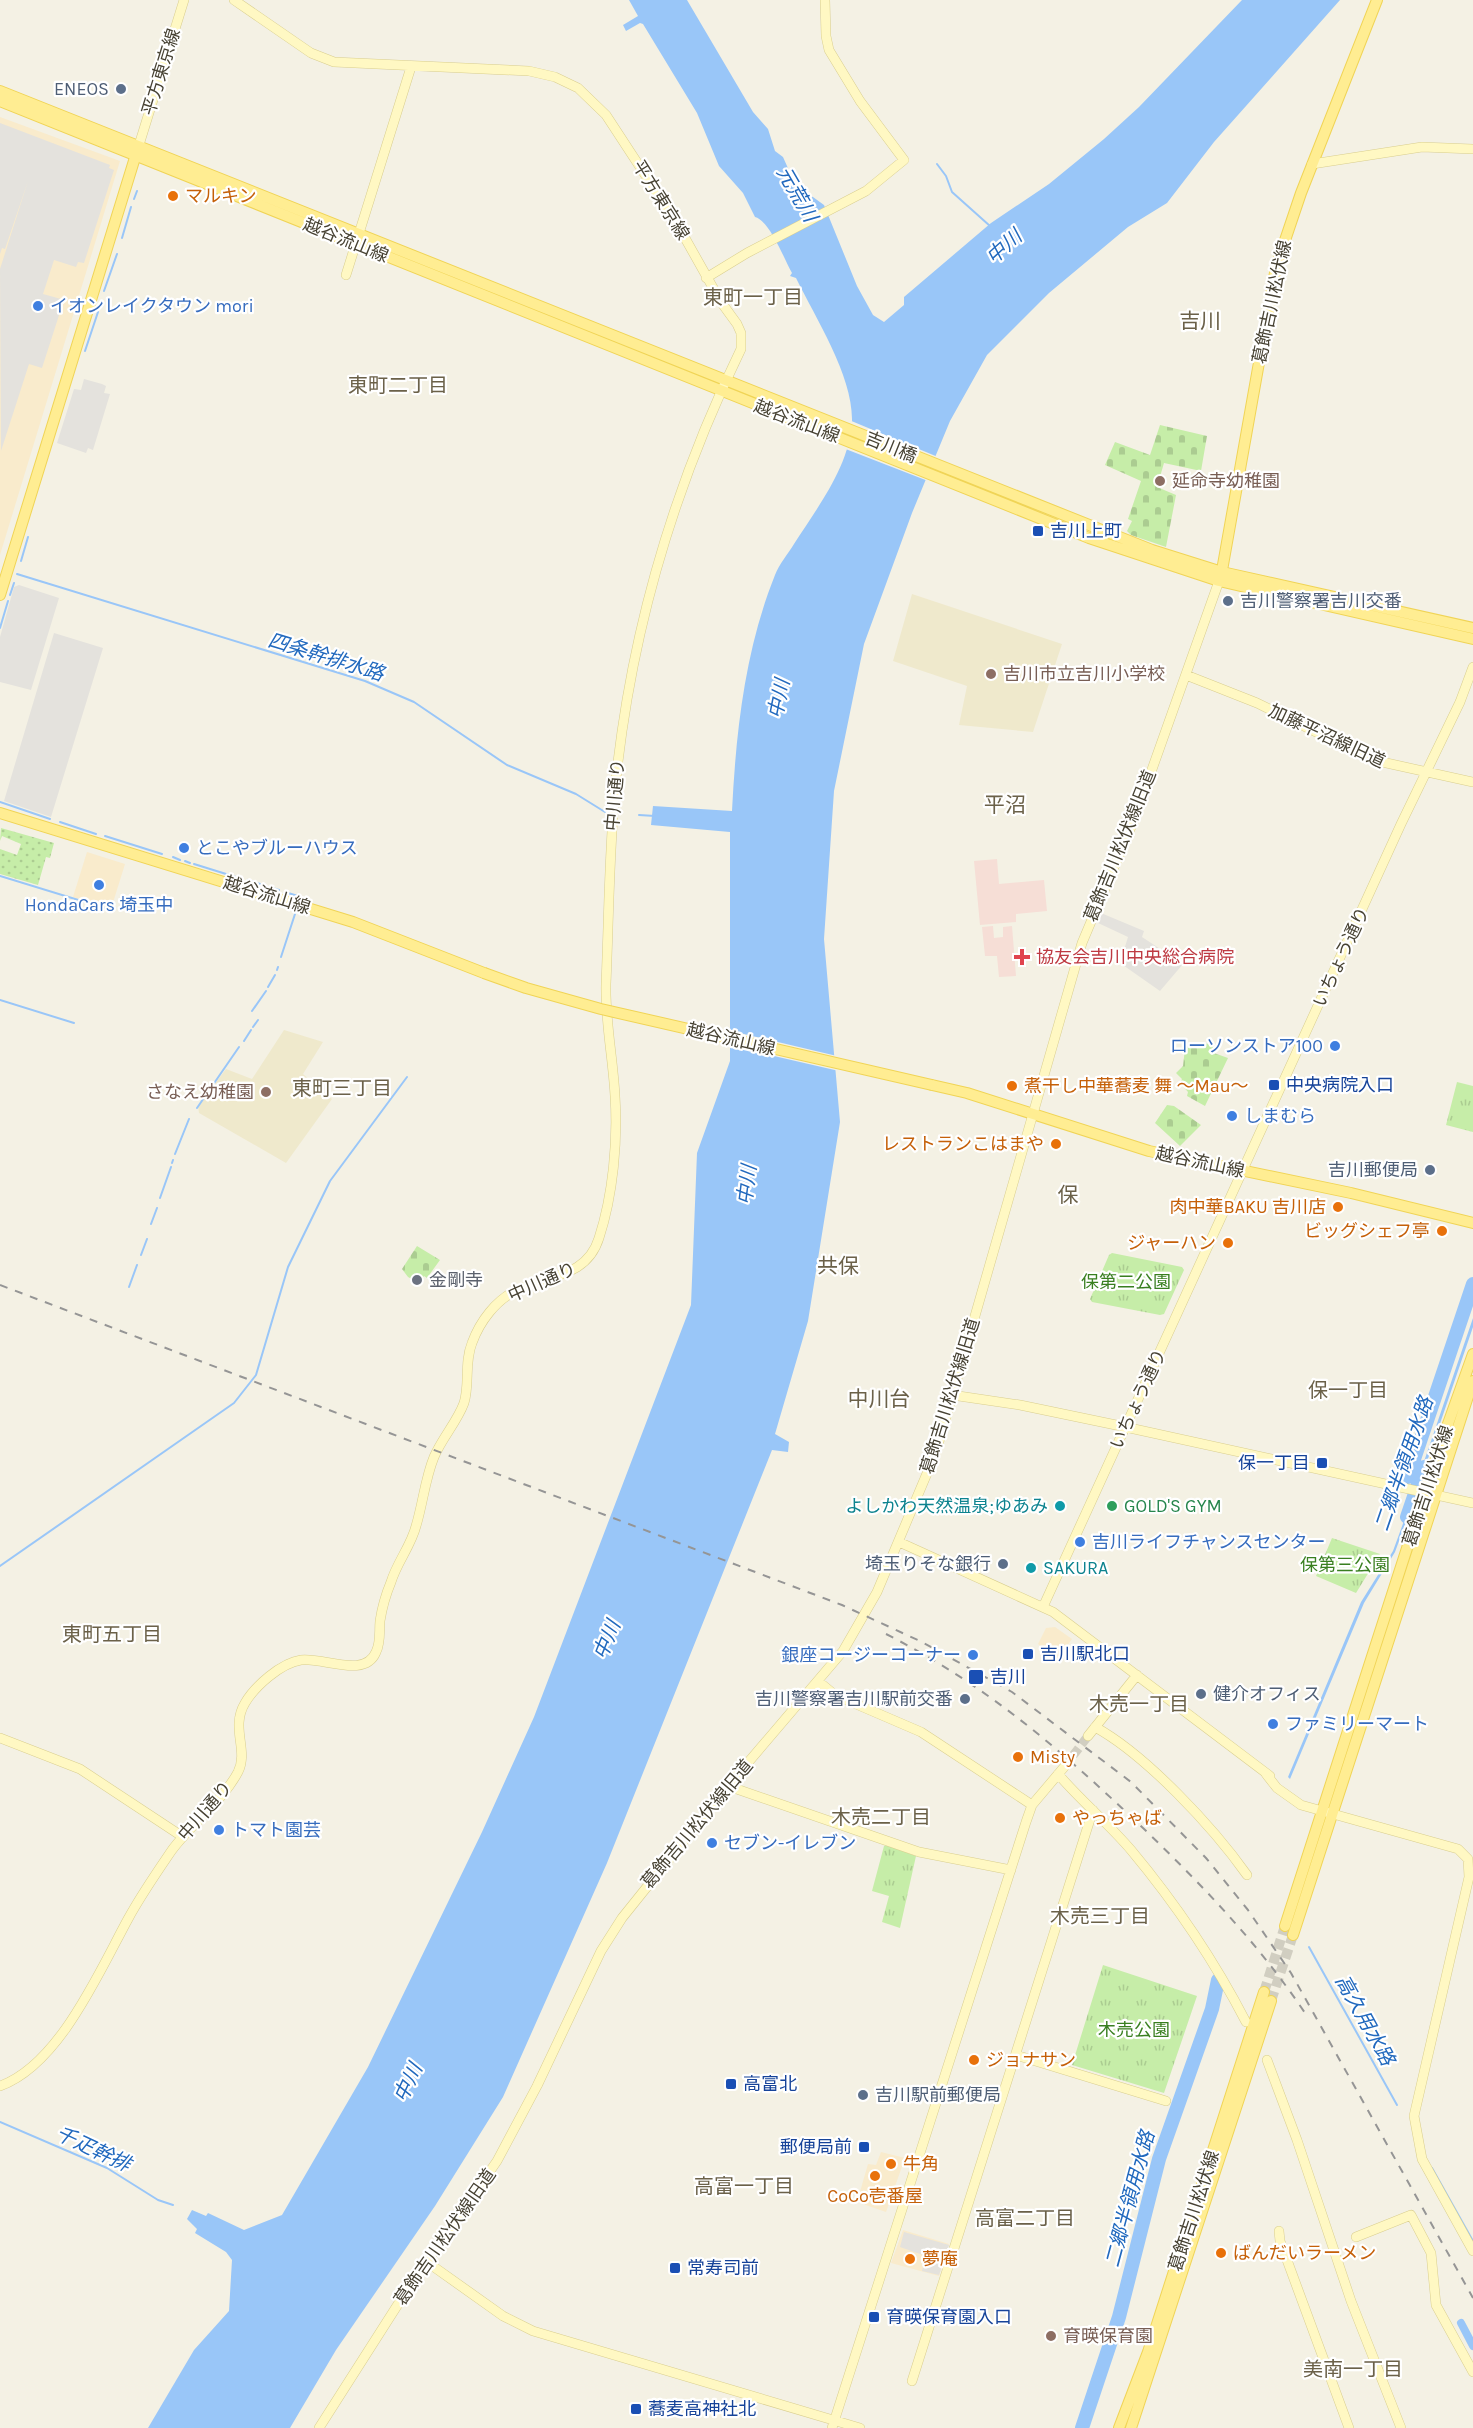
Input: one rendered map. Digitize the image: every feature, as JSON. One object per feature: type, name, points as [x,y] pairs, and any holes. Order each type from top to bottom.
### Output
[{"type":"main road","name":"葛飾吉川松伏線","points":[[1221,577],[1276,267],[1312,164],[1377,0]]},
{"type":"main road","name":"越谷流山線","points":[[0,91],[138,150],[736,391]]},
{"type":"main road","name":"越谷流山線","points":[[0,101],[138,150]]},
{"type":"main road","points":[[0,595],[138,150]]},
{"type":"main road","name":"吉川橋","points":[[736,391],[942,472],[1221,577]]},
{"type":"main road","points":[[1221,577],[1473,628]]},
{"type":"main road","points":[[1221,577],[1473,639]]},
{"type":"main road","name":"越谷流山線","points":[[0,813],[353,922],[526,988],[602,1009],[967,1093],[1149,1151],[1358,1194],[1473,1223]]},
{"type":"main road","name":"葛飾吉川松伏線","points":[[1293,1935],[1326,1814],[1423,1491],[1473,1354]]},
{"type":"main road","name":"葛飾吉川松伏線","points":[[1423,1491],[1473,1381]]},
{"type":"main road","name":"葛飾吉川松伏線","points":[[1285,1926],[1326,1814]]},
{"type":"main road","name":"葛飾吉川松伏線","points":[[1119,2428],[1152,2341],[1264,1992]]},
{"type":"main road","name":"葛飾吉川松伏線","points":[[1131,2428],[1272,2001]]},
{"type":"street","name":"平方東京線","points":[[138,150],[184,0]]},
{"type":"street","name":"平方東京線","points":[[234,0],[311,52],[334,62],[537,72],[561,79],[586,93],[606,115],[632,154],[690,245],[706,278],[741,333],[741,349],[724,386]]},
{"type":"street","points":[[706,278],[747,253],[874,186],[904,160],[860,101],[829,50],[826,36],[825,0]]},
{"type":"street","points":[[346,276],[411,67]]},
{"type":"street","points":[[1312,164],[1410,148],[1438,146],[1473,149]]},
{"type":"street","name":"中川通り","points":[[0,2086],[23,2077],[65,2028],[105,1964],[140,1898],[183,1837],[222,1795],[241,1765],[238,1719],[244,1704],[253,1692],[288,1664],[303,1659],[358,1665],[370,1662],[375,1656],[379,1642],[381,1613],[392,1578],[416,1529],[428,1471],[439,1445],[466,1398],[468,1353],[478,1329],[493,1308],[505,1297],[531,1285],[572,1272],[589,1258],[597,1244],[610,1187],[616,1105],[606,997],[609,871],[620,746],[630,679],[663,543],[698,447],[724,386]]},
{"type":"street","name":"葛飾吉川松伏線旧道","points":[[320,2428],[427,2262],[506,2146],[601,1951],[622,1918],[728,1786],[853,1638],[877,1592],[928,1474],[1082,943],[1134,820],[1221,577]]},
{"type":"street","name":"いちょう通り","points":[[1042,1607],[1460,702],[1473,667]]},
{"type":"street","name":"加藤平沼線旧道","points":[[1186,675],[1257,703],[1364,757],[1388,765],[1473,782]]},
{"type":"street","points":[[952,1395],[1020,1405],[1125,1426],[1473,1503]]},
{"type":"street","points":[[899,1542],[1057,1614],[1266,1774],[1277,1788],[1301,1805],[1326,1814],[1458,1849],[1468,1859],[1469,1876],[1413,2116],[1422,2159],[1473,2251]]},
{"type":"street","points":[[1088,1736],[1137,1675]]},
{"type":"street","points":[[818,1681],[835,1695],[921,1732],[1032,1805]]},
{"type":"street","points":[[1095,1727],[1125,1746],[1185,1803],[1232,1854],[1247,1875]]},
{"type":"street","points":[[0,1738],[80,1769],[183,1837]]},
{"type":"street","points":[[833,2424],[1032,1805],[1065,1766]]},
{"type":"street","points":[[1058,1774],[1131,1851],[1173,1903],[1220,1970],[1246,2022]]},
{"type":"street","points":[[728,1786],[919,1852],[1011,1870]]},
{"type":"street","points":[[912,2381],[1093,1810]]},
{"type":"street","points":[[1016,2055],[1166,2101]]},
{"type":"street","points":[[1267,2060],[1297,2140],[1351,2301],[1401,2428]]},
{"type":"street","points":[[1356,2237],[1411,2215],[1431,2253],[1436,2305],[1473,2372]]},
{"type":"street","points":[[1279,2231],[1280,2241],[1349,2428]]},
{"type":"street","points":[[427,2262],[503,2316],[533,2331],[833,2424],[860,2428]]},
{"type":"shaded area","name":"イオンレイクタウン mori","points":[[0,117],[120,161],[0,555]]},
{"type":"shaded area","name":"イオンレイクタウン mori","points":[[0,123],[110,165],[109,168],[114,170],[84,263],[78,262],[76,267],[54,260],[43,294],[61,299],[62,306],[42,368],[29,364],[1,451],[0,269],[28,181],[5,249],[2,248],[0,254]]},
{"type":"shaded area","points":[[84,379],[106,386],[104,393],[110,394],[93,450],[88,448],[86,453],[57,443],[74,389],[81,390]]},
{"type":"shaded area","points":[[19,585],[59,598],[31,690],[0,682],[0,637],[14,587]]},
{"type":"shaded area","name":"吉川市立吉川小学校","points":[[912,594],[1062,644],[1033,732],[959,725],[967,686],[893,661]]},
{"type":"shaded area","points":[[54,633],[103,648],[51,817],[4,801]]},
{"type":"shaded area","points":[[87,852],[125,864],[111,909],[73,897]]},
{"type":"shaded area","points":[[997,859],[999,884],[1044,880],[1047,911],[1016,914],[1016,922],[980,925],[974,861]]},
{"type":"shaded area","points":[[1101,913],[1144,931],[1142,937],[1183,964],[1160,991],[1120,963],[1128,937],[1096,922]]},
{"type":"shaded area","points":[[993,926],[994,938],[1003,937],[1003,927],[1012,926],[1016,976],[999,977],[997,956],[985,956],[982,927]]},
{"type":"shaded area","name":"さなえ幼稚園","points":[[284,1030],[323,1042],[303,1074],[332,1099],[286,1163],[199,1113],[198,1106],[226,1069],[252,1079]]},
{"type":"shaded area","points":[[1055,1627],[1072,1639],[1057,1660],[1038,1644],[1046,1628]]},
{"type":"shaded area","points":[[881,2152],[905,2158],[886,2212],[857,2202],[868,2164],[876,2165]]},
{"type":"shaded area","points":[[903,2230],[949,2244],[939,2276],[891,2263]]},
{"type":"shaded area","points":[[904,2232],[949,2245],[939,2275],[922,2271],[926,2256],[900,2247]]},
{"type":"green space","points":[[1160,425],[1207,436],[1201,471],[1164,463],[1157,487],[1176,495],[1166,547],[1131,535],[1127,531],[1132,521],[1128,519],[1141,481],[1105,465],[1115,442],[1150,455]]},
{"type":"green space","points":[[1,828],[54,843],[50,858],[46,857],[38,885],[0,874],[0,849],[17,855],[21,844],[2,836],[0,841]]},
{"type":"green space","points":[[1192,1043],[1214,1044],[1211,1052],[1228,1058],[1205,1106],[1187,1096],[1188,1092],[1180,1083],[1182,1079],[1176,1073],[1183,1066],[1185,1048]]},
{"type":"green space","points":[[1457,1082],[1473,1086],[1473,1132],[1446,1125]]},
{"type":"green space","points":[[1167,1105],[1174,1106],[1201,1125],[1180,1146],[1155,1123]]},
{"type":"green space","points":[[417,1246],[440,1260],[427,1278],[424,1276],[419,1283],[408,1277],[402,1269]]},
{"type":"green space","name":"保第二公園","points":[[1112,1253],[1182,1267],[1184,1270],[1164,1314],[1092,1302],[1090,1299],[1109,1255]]},
{"type":"green space","name":"保第三公園","points":[[1332,1538],[1380,1554],[1356,1593],[1316,1576]]},
{"type":"green space","points":[[887,1845],[916,1856],[900,1928],[882,1922],[889,1896],[872,1891],[884,1846]]},
{"type":"green space","name":"木売公園","points":[[1103,1965],[1197,1996],[1164,2093],[1072,2065]]},
{"type":"water","points":[[629,0],[687,0],[753,112],[768,129],[775,151],[783,157],[795,184],[824,205],[857,286],[873,315],[884,322],[904,305],[904,297],[991,223],[1049,184],[1104,139],[1139,107],[1242,0],[1340,0],[1214,142],[1167,203],[1128,227],[1049,293],[987,355],[950,421],[912,513],[864,644],[834,791],[824,939],[840,1122],[808,1321],[775,1434],[789,1442],[788,1452],[772,1450],[607,1863],[503,2097],[435,2206],[336,2350],[290,2428],[148,2428],[194,2350],[229,2311],[232,2260],[226,2252],[195,2233],[197,2229],[187,2219],[192,2210],[206,2216],[208,2213],[244,2230],[282,2215],[368,2067],[482,1832],[534,1717],[691,1305],[697,1153],[730,1061],[730,832],[651,825],[653,806],[732,811],[739,721],[756,632],[779,567],[822,501],[839,470],[850,438],[852,421],[851,404],[840,367],[796,278],[790,276],[792,273],[766,225],[755,217],[743,193],[719,166],[697,113],[643,24],[640,23],[626,31],[623,25],[638,16]]},
{"type":"water","points":[[1473,1318],[1473,1327],[1420,1482],[1417,1482]]},
{"type":"water","points":[[1412,1499],[1414,1500],[1395,1552],[1364,1603],[1290,1779],[1288,1777],[1361,1602],[1393,1551]]},
{"type":"pier","points":[[849,420],[938,457],[928,481],[843,448]]},
{"type":"pier","points":[[727,1030],[837,1056],[839,1071],[727,1045]]},
{"type":"waterway","points":[[937,164],[946,176],[952,192],[990,226]]},
{"type":"waterway","points":[[134,199],[137,191]]},
{"type":"waterway","points":[[122,238],[131,207]]},
{"type":"waterway","points":[[104,291],[117,254]]},
{"type":"waterway","points":[[85,351],[98,312]]},
{"type":"waterway","points":[[21,561],[28,537]]},
{"type":"waterway","name":"四条幹排水路","points":[[17,574],[365,681],[414,702],[507,765],[576,794],[605,812]]},
{"type":"waterway","points":[[10,595],[14,583]]},
{"type":"waterway","points":[[0,628],[8,601]]},
{"type":"waterway","points":[[0,802],[50,819]]},
{"type":"waterway","name":"四条幹排水路","points":[[639,815],[655,816]]},
{"type":"waterway","points":[[60,822],[96,834]]},
{"type":"waterway","points":[[105,836],[162,854]]},
{"type":"waterway","points":[[173,857],[180,860]]},
{"type":"waterway","points":[[185,861],[190,863]]},
{"type":"waterway","points":[[194,864],[239,878]]},
{"type":"waterway","points":[[0,876],[111,910]]},
{"type":"waterway","points":[[248,880],[260,884]]},
{"type":"waterway","points":[[269,887],[279,890]]},
{"type":"waterway","points":[[285,892],[301,897]]},
{"type":"waterway","points":[[281,957],[295,914]]},
{"type":"waterway","points":[[268,987],[275,975]]},
{"type":"waterway","points":[[252,1011],[266,991]]},
{"type":"waterway","points":[[0,1000],[74,1023]]},
{"type":"waterway","points":[[253,1027],[258,1020]]},
{"type":"waterway","points":[[244,1041],[251,1030]]},
{"type":"waterway","points":[[197,1108],[239,1047]]},
{"type":"waterway","points":[[0,1566],[234,1403],[256,1375],[288,1267],[330,1181],[407,1077]]},
{"type":"waterway","points":[[175,1154],[189,1119]]},
{"type":"waterway","points":[[160,1198],[171,1167]]},
{"type":"waterway","points":[[151,1224],[157,1208]]},
{"type":"waterway","points":[[141,1255],[147,1239]]},
{"type":"waterway","points":[[129,1287],[137,1265]]},
{"type":"waterway","points":[[1408,1477],[1473,1284]]},
{"type":"waterway","name":"二郷半領用水路","points":[[1407,1517],[1424,1467]]},
{"type":"waterway","name":"高久用水路","points":[[1309,1947],[1397,2105]]},
{"type":"waterway","name":"二郷半領用水路","points":[[1082,2428],[1119,2317],[1159,2159],[1212,2009],[1218,1980]]},
{"type":"waterway","name":"千疋幹排","points":[[0,2122],[107,2168],[158,2200],[173,2205]]},
{"type":"waterway","name":"高久用水路","points":[[1432,2168],[1473,2241]]},
{"type":"waterway","points":[[1461,2323],[1473,2346]]},
{"type":"tunnel","points":[[1065,1766],[1088,1736]]},
{"type":"tunnel","points":[[1264,1992],[1285,1926]]},
{"type":"tunnel","points":[[1271,2001],[1293,1935]]},
{"type":"railway","points":[[0,1285],[842,1605],[922,1642],[1012,1692],[1131,1782],[1206,1858],[1248,1910],[1291,1973],[1473,2298]]},
{"type":"railway","points":[[886,1634],[958,1675],[991,1698],[1083,1772],[1143,1828],[1208,1894],[1249,1939],[1305,2013]]},
{"type":"place","name":"ENEOS","points":[[121,89]]},
{"type":"place","name":"マルキン","points":[[173,196]]},
{"type":"place","name":"イオンレイクタウン mori","points":[[38,306]]},
{"type":"place","name":"延命寺幼稚園","points":[[1160,481]]},
{"type":"place","name":"吉川上町","points":[[1038,531]]},
{"type":"place","name":"吉川警察署吉川交番","points":[[1228,601]]},
{"type":"place","name":"吉川市立吉川小学校","points":[[991,674]]},
{"type":"place","name":"とこやブルーハウス","points":[[184,848]]},
{"type":"place","name":"HondaCars 埼玉中","points":[[99,885]]},
{"type":"place","name":"協友会吉川中央総合病院","points":[[1022,957]]},
{"type":"place","name":"ローソンストア100","points":[[1335,1046]]},
{"type":"place","name":"中央病院入口","points":[[1274,1085]]},
{"type":"place","name":"煮干し中華蕎麦 舞 〜Mau〜","points":[[1012,1086]]},
{"type":"place","name":"さなえ幼稚園","points":[[266,1092]]},
{"type":"place","name":"しまむら","points":[[1232,1116]]},
{"type":"place","name":"レストランこはまや","points":[[1056,1144]]},
{"type":"place","name":"吉川郵便局","points":[[1430,1170]]},
{"type":"place","name":"肉中華BAKU 吉川店","points":[[1338,1207]]},
{"type":"place","name":"ビッグシェフ亭","points":[[1442,1231]]},
{"type":"place","name":"ジャーハン","points":[[1228,1243]]},
{"type":"place","name":"金剛寺","points":[[417,1280]]},
{"type":"place","name":"保一丁目","points":[[1322,1463]]},
{"type":"place","name":"よしかわ天然温泉;ゆあみ","points":[[1060,1506]]},
{"type":"place","name":"GOLD'S GYM","points":[[1112,1506]]},
{"type":"place","name":"吉川ライフチャンスセンター","points":[[1080,1542]]},
{"type":"place","name":"埼玉りそな銀行","points":[[1003,1564]]},
{"type":"place","name":"SAKURA","points":[[1031,1568]]},
{"type":"place","name":"吉川駅北口","points":[[1028,1654]]},
{"type":"place","name":"銀座コージーコーナー","points":[[973,1655]]},
{"type":"place","name":"吉川","points":[[976,1677]]},
{"type":"place","name":"健介オフィス","points":[[1201,1694]]},
{"type":"place","name":"吉川警察署吉川駅前交番","points":[[965,1699]]},
{"type":"place","name":"ファミリーマート","points":[[1273,1724]]},
{"type":"place","name":"Misty","points":[[1018,1757]]},
{"type":"place","name":"やっちゃば","points":[[1060,1818]]},
{"type":"place","name":"トマト園芸","points":[[219,1830]]},
{"type":"place","name":"セブン-イレブン","points":[[712,1843]]},
{"type":"place","name":"ジョナサン","points":[[974,2060]]},
{"type":"place","name":"高富北","points":[[731,2084]]},
{"type":"place","name":"吉川駅前郵便局","points":[[863,2095]]},
{"type":"place","name":"郵便局前","points":[[864,2147]]},
{"type":"place","name":"牛角","points":[[891,2164]]},
{"type":"place","name":"CoCo壱番屋","points":[[875,2176]]},
{"type":"place","name":"ばんだいラーメン","points":[[1221,2253]]},
{"type":"place","name":"夢庵","points":[[910,2259]]},
{"type":"place","name":"常寿司前","points":[[675,2268]]},
{"type":"place","name":"育暎保育園入口","points":[[874,2317]]},
{"type":"place","name":"育暎保育園","points":[[1051,2336]]},
{"type":"place","name":"蕎麦高神社北","points":[[636,2409]]},
{"type":"district","name":"東町一丁目","points":[[753,297]]},
{"type":"district","name":"吉川","points":[[1200,321]]},
{"type":"district","name":"東町二丁目","points":[[398,385]]},
{"type":"district","name":"平沼","points":[[1005,805]]},
{"type":"district","name":"東町三丁目","points":[[342,1088]]},
{"type":"district","name":"保","points":[[1068,1195]]},
{"type":"district","name":"共保","points":[[838,1266]]},
{"type":"district","name":"保一丁目","points":[[1348,1390]]},
{"type":"district","name":"中川台","points":[[879,1399]]},
{"type":"district","name":"東町五丁目","points":[[112,1634]]},
{"type":"district","name":"木売一丁目","points":[[1139,1704]]},
{"type":"district","name":"木売二丁目","points":[[881,1817]]},
{"type":"district","name":"木売三丁目","points":[[1100,1916]]},
{"type":"district","name":"高富一丁目","points":[[744,2186]]},
{"type":"district","name":"高富二丁目","points":[[1025,2218]]},
{"type":"district","name":"美南一丁目","points":[[1353,2369]]},
{"type":"water label","name":"元荒川","points":[[797,194]]},
{"type":"water label","name":"中川","points":[[1004,247]]},
{"type":"water label","name":"中川","points":[[779,699]]},
{"type":"water label","name":"中川","points":[[747,1185]]},
{"type":"water label","name":"中川","points":[[607,1640]]},
{"type":"water label","name":"中川","points":[[408,2083]]}]
